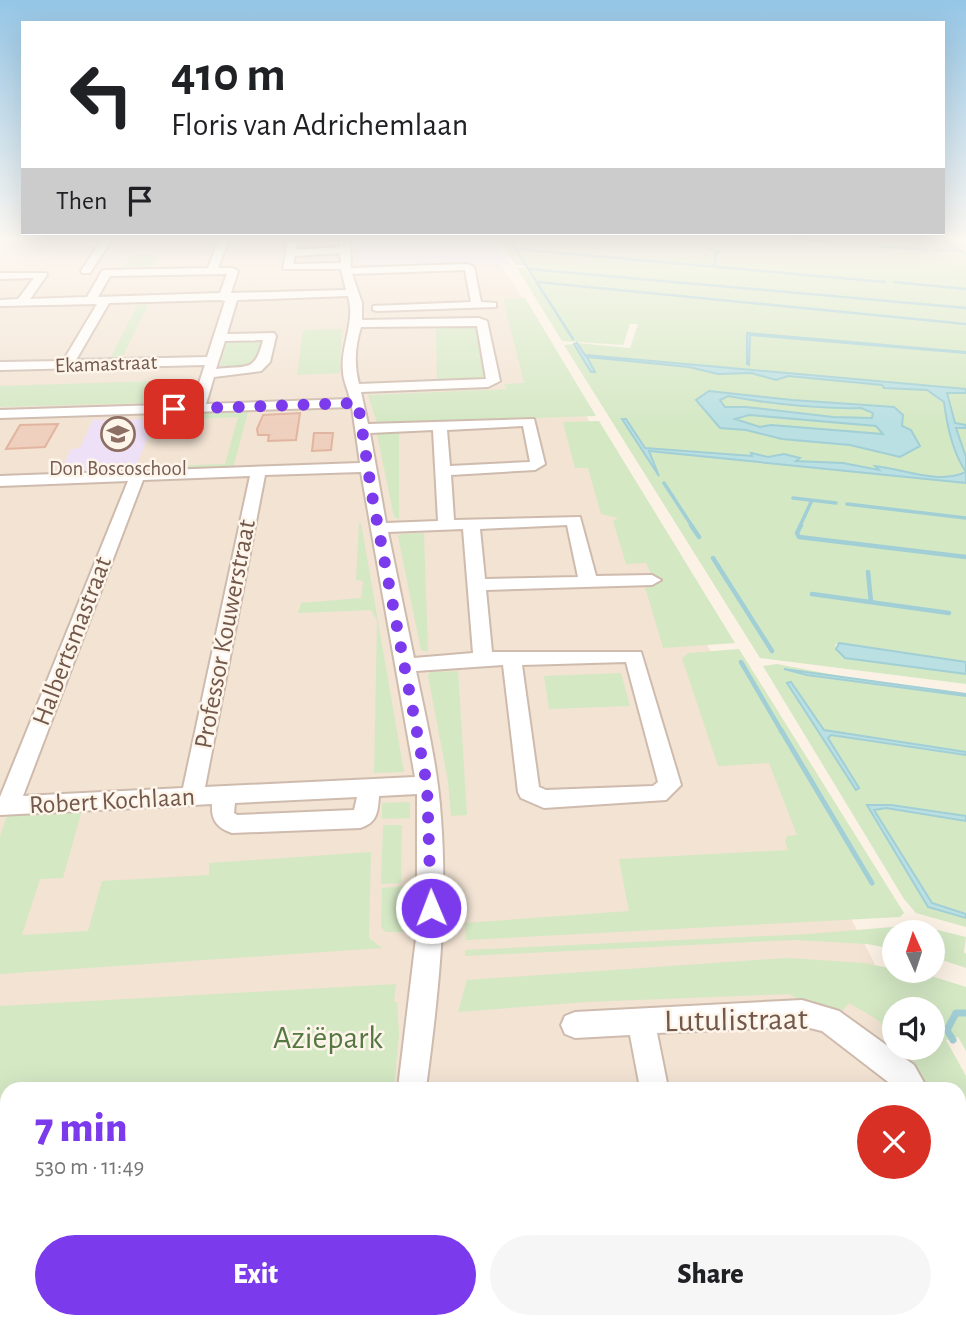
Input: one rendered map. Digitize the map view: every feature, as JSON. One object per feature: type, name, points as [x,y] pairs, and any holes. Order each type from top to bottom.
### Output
[{"type":"street","points":[[0,303],[90,301]]},
{"type":"street","points":[[67,365],[104,301]]},
{"type":"street","points":[[198,408],[220,338],[227,301]]},
{"type":"street","points":[[354,301],[356,324],[351,340],[349,371],[356,396],[427,785],[431,908],[427,968],[413,1082]]},
{"type":"street","points":[[377,308],[492,305]]},
{"type":"street","points":[[414,307],[415,323]]},
{"type":"street","points":[[0,414],[198,408],[356,396],[493,381],[483,324],[356,324]]},
{"type":"street","points":[[220,338],[270,336],[264,362],[256,368],[227,372]]},
{"type":"street","name":"Ekamastraat","points":[[0,366],[210,367],[227,372]]},
{"type":"street","points":[[227,372],[251,377]]},
{"type":"street","points":[[360,429],[528,422],[538,464],[535,466],[442,471]]},
{"type":"street","points":[[440,426],[446,525]]},
{"type":"street","points":[[3,485],[137,476],[367,467]]},
{"type":"street","name":"Professor Kouwerstraat","points":[[192,796],[258,472]]},
{"type":"street","name":"Halbertsmastraat","points":[[4,806],[137,476]]},
{"type":"street","points":[[379,528],[574,520],[588,581]]},
{"type":"street","points":[[471,524],[483,659]]},
{"type":"street","points":[[475,585],[652,580]]},
{"type":"street","points":[[405,665],[483,659],[634,656],[670,785],[658,794],[544,799],[529,792],[512,660]]},
{"type":"street","name":"Robert Kochlaan","points":[[4,806],[224,796],[223,816],[232,824],[360,819],[367,813],[368,789],[427,785]]},
{"type":"street","name":"Lutulistraat","points":[[575,1025],[802,1013],[829,1020],[904,1075],[909,1082]]},
{"type":"street","points":[[641,1023],[653,1082]]},
{"type":"shaded area","points":[[0,301],[525,301],[882,978],[882,984],[885,984],[892,997],[882,997],[882,1060],[910,1060],[941,1082],[0,1082]]},
{"type":"shaded area","name":"Don Boscoschool","points":[[155,419],[135,469],[60,472],[71,449],[80,448],[93,420]]},
{"type":"green space","points":[[503,301],[527,301],[596,416],[377,423],[368,395],[507,389],[504,384],[524,383]]},
{"type":"green space","points":[[537,301],[966,301],[966,322],[943,321],[966,323],[966,662],[839,643],[835,645],[845,658],[966,674],[966,684],[760,658],[564,345],[574,344],[582,356],[631,361],[585,355],[577,343],[630,348],[638,324],[630,324],[623,345],[562,341]],"holes":[[[709,391],[727,397],[720,399],[725,407],[902,421],[900,457],[850,445],[782,439],[746,430],[720,428]]]},
{"type":"green space","points":[[137,305],[148,305],[123,356],[111,357]]},
{"type":"green space","points":[[436,324],[478,324],[487,379],[437,382]]},
{"type":"green space","points":[[342,329],[340,373],[297,375],[303,330]]},
{"type":"green space","points":[[228,339],[263,339],[253,366],[219,369]]},
{"type":"green space","points":[[198,380],[193,398],[183,402],[0,407],[0,386]]},
{"type":"green space","points":[[248,412],[233,468],[153,471],[157,467],[165,466],[225,464],[238,417],[199,419],[197,413]]},
{"type":"green space","points":[[749,415],[877,426],[883,434],[771,425],[760,427],[734,419]]},
{"type":"green space","points":[[599,421],[735,643],[663,648],[643,580],[653,579],[646,563],[626,564],[613,521],[618,518],[601,514],[588,468],[575,468],[563,422]]},
{"type":"green space","points":[[399,432],[399,519],[394,517],[377,434]]},
{"type":"green space","points":[[361,523],[404,772],[374,773],[377,621],[371,610],[298,613],[301,603],[361,598],[363,581],[356,580]]},
{"type":"green space","points":[[424,533],[428,652],[421,650],[398,536]]},
{"type":"green space","points":[[739,649],[904,913],[900,917],[466,940],[465,923],[629,911],[619,859],[788,850],[785,842],[787,836],[797,835],[769,763],[718,766],[682,658],[689,653]]},
{"type":"green space","points":[[777,664],[845,677],[783,670],[807,675],[966,696],[966,927],[916,913],[904,899],[763,666]]},
{"type":"green space","points":[[458,671],[467,815],[451,816],[448,781],[428,676],[430,672]]},
{"type":"green space","points":[[621,673],[630,706],[549,709],[544,676]]},
{"type":"green space","points":[[410,802],[410,818],[382,819],[382,803]]},
{"type":"green space","points":[[82,810],[63,878],[40,879],[22,935],[88,931],[102,881],[209,875],[209,863],[371,852],[369,938],[382,948],[0,974],[0,836],[8,813]]},
{"type":"green space","points":[[383,825],[402,825],[401,883],[381,884]]},
{"type":"green space","points":[[405,886],[409,909],[407,925],[404,932],[386,932],[381,927],[382,888]]},
{"type":"green space","points":[[882,928],[882,947],[795,940],[465,956],[465,950],[809,934]]},
{"type":"green space","points":[[945,932],[966,937],[966,968],[945,961]]},
{"type":"green space","points":[[787,958],[864,963],[882,967],[882,984],[945,984],[945,980],[966,987],[966,1051],[958,1037],[946,1040],[966,1076],[966,1082],[918,1082],[911,1066],[901,1060],[945,1060],[945,997],[882,997],[882,1025],[849,1003],[835,1020],[790,994],[586,1002],[458,1012],[467,980]]},
{"type":"green space","name":"Aziëpark","points":[[396,984],[394,1002],[397,1002],[399,1034],[395,1082],[0,1082],[0,1006]]},
{"type":"water","points":[[747,333],[966,353],[750,335],[749,365]]},
{"type":"water","points":[[577,343],[585,355],[966,389],[966,393],[947,393],[955,423],[966,425],[966,428],[956,428],[966,457],[966,472],[951,438],[944,402],[927,390],[884,388],[882,385],[788,376],[776,380],[751,373],[718,374],[689,367],[587,357],[595,372],[591,372],[574,344]]},
{"type":"water","points":[[709,391],[894,407],[903,415],[902,426],[911,430],[920,446],[900,457],[850,445],[782,439],[746,430],[720,428],[696,400]],"holes":[[[728,396],[827,408],[861,408],[873,413],[872,418],[833,417],[725,407],[720,400]],[[749,415],[876,426],[883,434],[771,425],[760,427],[735,419]]]},
{"type":"water","points":[[622,419],[626,419],[645,448],[752,456],[751,453],[768,457],[784,454],[800,458],[796,461],[843,463],[879,470],[875,466],[933,477],[955,476],[966,472],[966,483],[649,451],[659,476]]},
{"type":"water","points":[[839,643],[966,662],[966,674],[845,658],[836,649]]},
{"type":"water","points":[[784,669],[966,694],[966,696],[807,675]]},
{"type":"water","points":[[791,682],[824,730],[966,752],[966,755],[831,735],[828,738],[859,788],[856,790],[787,683]]},
{"type":"water","points":[[867,805],[891,805],[966,816],[966,821],[886,808],[874,810],[932,903],[966,914],[966,918],[928,907]]},
{"type":"building","points":[[300,413],[296,440],[268,441],[269,435],[258,435],[257,429],[263,415]]},
{"type":"building","points":[[58,424],[45,447],[6,449],[20,425]]},
{"type":"building","points":[[314,433],[333,433],[331,450],[312,451]]},
{"type":"waterway","points":[[549,301],[573,339]]},
{"type":"waterway","points":[[730,301],[966,324]]},
{"type":"waterway","points":[[887,301],[966,308]]},
{"type":"waterway","points":[[664,483],[692,526]]},
{"type":"waterway","points":[[793,498],[812,500]]},
{"type":"waterway","points":[[800,526],[812,500]]},
{"type":"waterway","points":[[812,500],[836,503]]},
{"type":"waterway","points":[[847,504],[966,518]]},
{"type":"waterway","points":[[691,525],[699,537]]},
{"type":"waterway","points":[[801,525],[797,533],[799,537],[966,557]]},
{"type":"waterway","points":[[713,558],[772,651]]},
{"type":"waterway","points":[[868,572],[871,602]]},
{"type":"waterway","points":[[812,594],[949,613]]},
{"type":"waterway","points":[[741,662],[782,732]]},
{"type":"waterway","points":[[781,730],[872,883]]},
{"type":"waterway","points":[[953,1040],[947,1030],[956,1013],[966,1013]]},
{"type":"place","name":"Don Boscoschool","points":[[118,434]]},
{"type":"route","points":[[174,409],[358,403],[363,447],[427,785],[431,908]]}]
